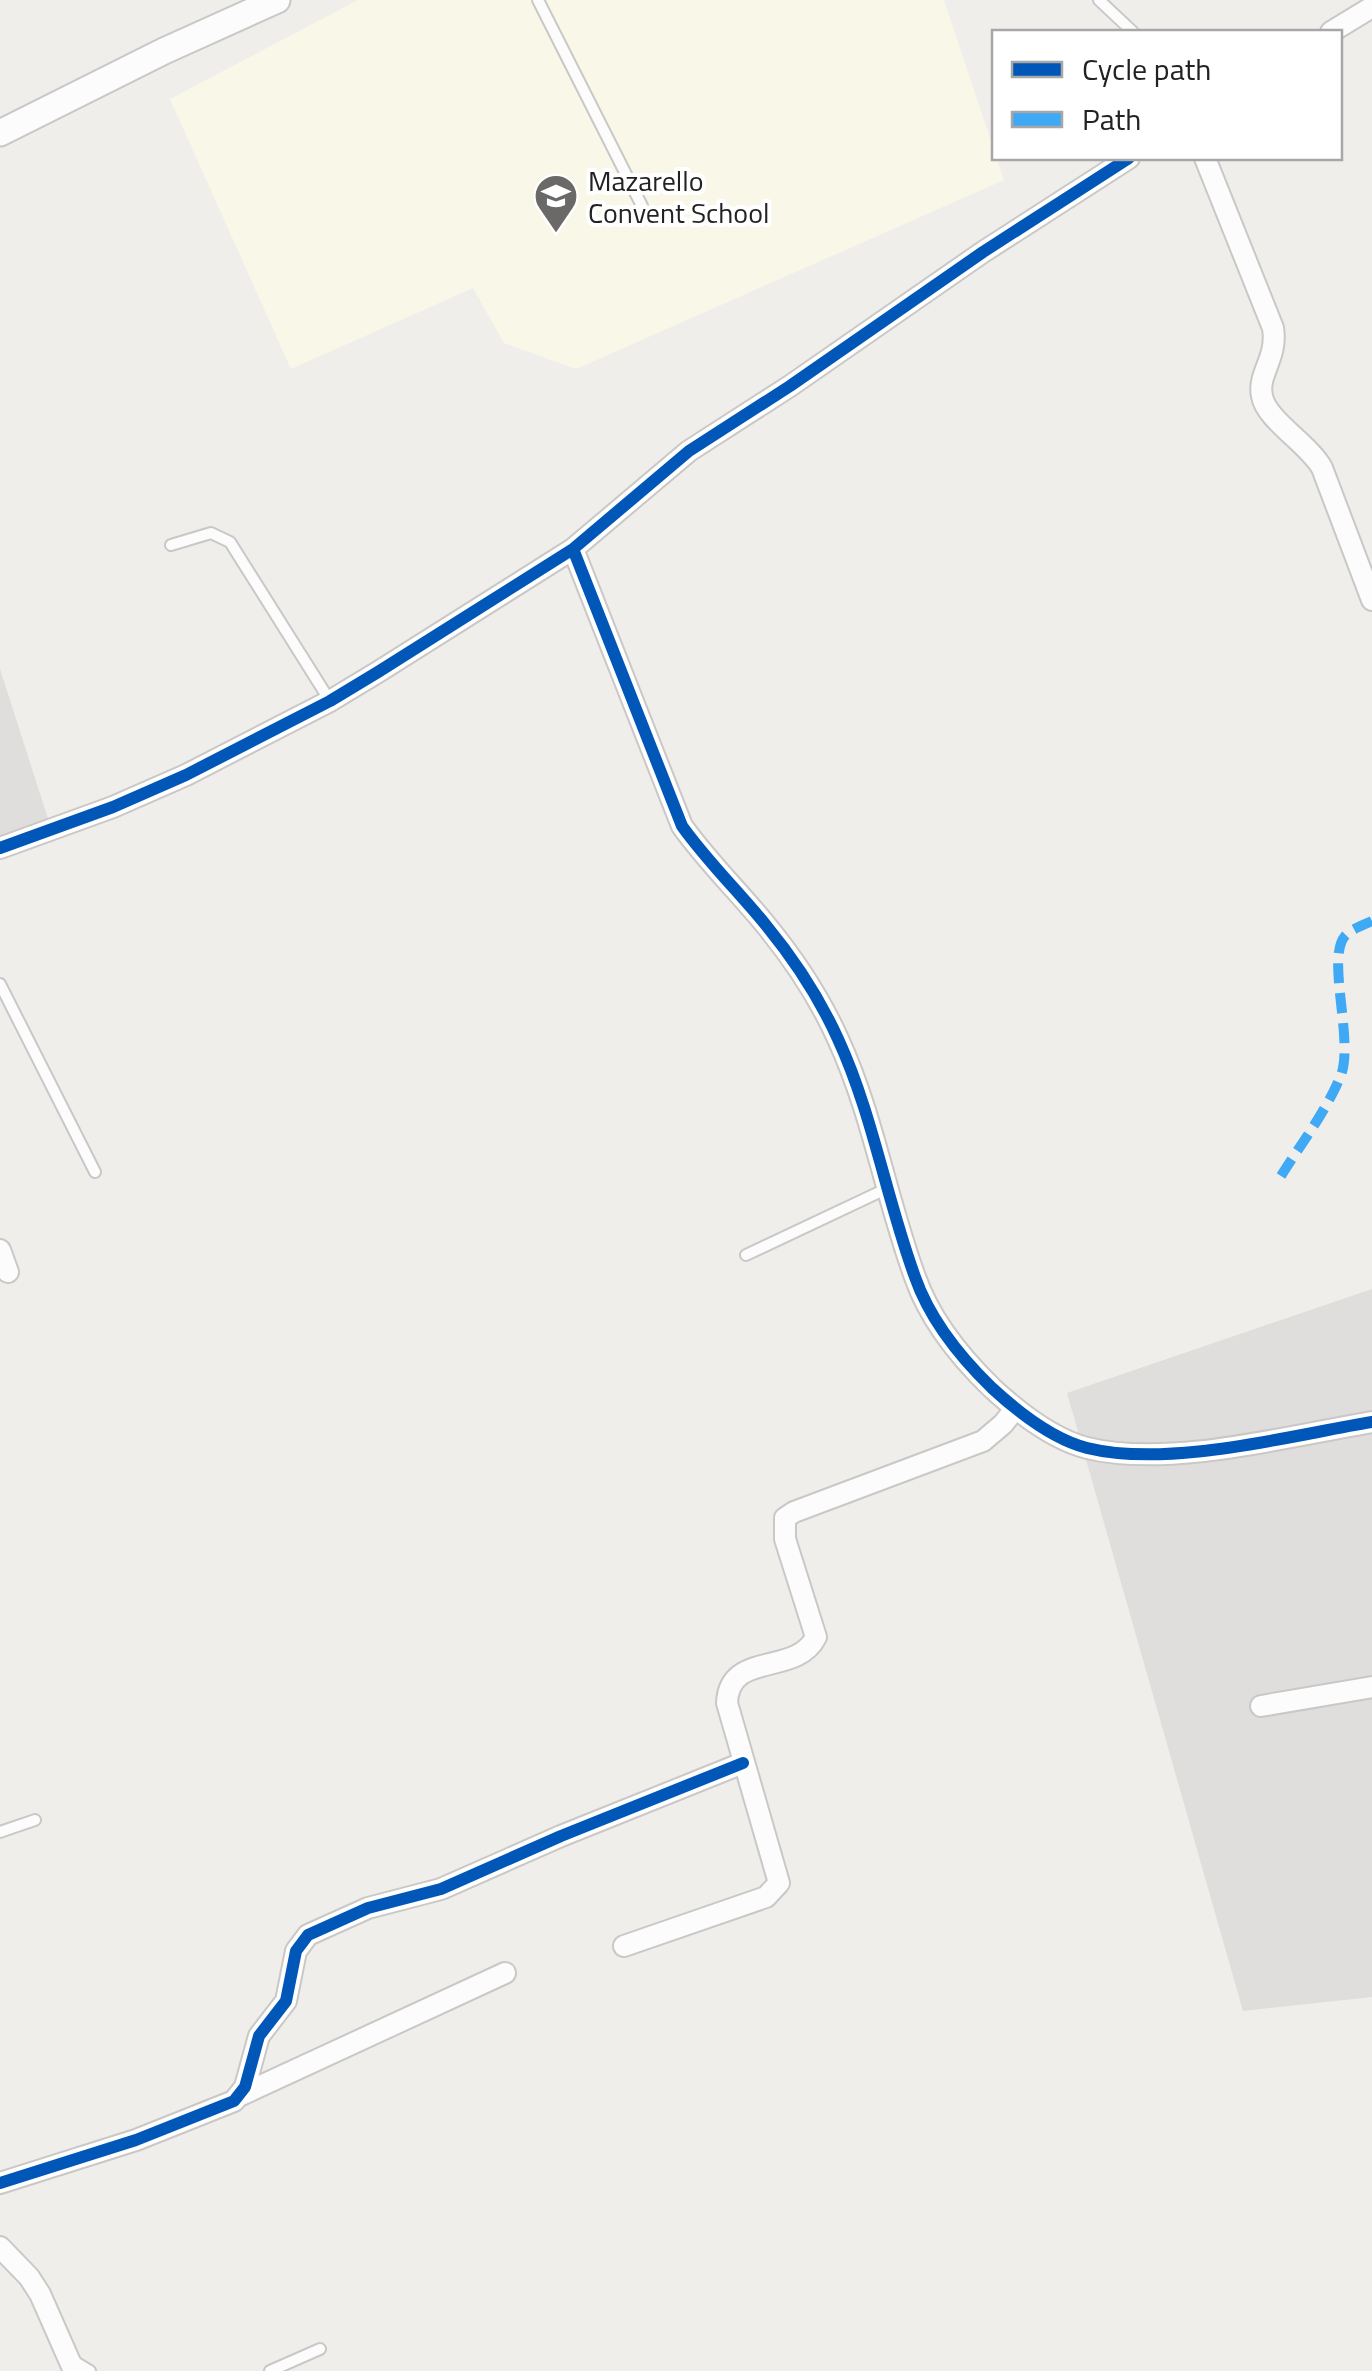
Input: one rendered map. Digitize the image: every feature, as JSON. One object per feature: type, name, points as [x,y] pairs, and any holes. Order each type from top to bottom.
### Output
[{"type":"street","points":[[0,133],[277,0]]},
{"type":"street","points":[[1334,30],[1372,7]]},
{"type":"street","points":[[0,848],[113,807],[330,701],[572,549],[689,452],[1126,160]]},
{"type":"street","points":[[1206,160],[1273,328],[1274,356],[1263,376],[1262,396],[1267,408],[1314,453],[1372,600]]},
{"type":"street","points":[[572,549],[682,826],[765,924],[822,1008],[854,1075],[915,1278],[935,1320],[967,1364],[1014,1409],[1084,1448],[1170,1456],[1372,1422]]},
{"type":"street","points":[[0,1250],[8,1272]]},
{"type":"street","points":[[624,1946],[752,1902],[775,1891],[779,1883],[727,1703],[728,1688],[742,1674],[797,1656],[810,1648],[816,1637],[785,1539],[786,1518],[983,1441],[1014,1409]]},
{"type":"street","points":[[1261,1706],[1372,1687]]},
{"type":"street","points":[[240,2096],[259,2036],[286,2000],[296,1951],[308,1935],[368,1908],[441,1889],[744,1763]]},
{"type":"street","points":[[0,2184],[136,2140],[225,2105],[504,1973]]},
{"type":"street","points":[[0,2247],[29,2277],[70,2364]]},
{"type":"lane","points":[[538,0],[642,206]]},
{"type":"lane","points":[[1099,0],[1131,30]]},
{"type":"lane","points":[[171,545],[211,533],[230,542],[330,701]]},
{"type":"lane","points":[[0,984],[94,1172]]},
{"type":"lane","points":[[746,1255],[889,1187]]},
{"type":"lane","points":[[0,1832],[35,1820]]},
{"type":"lane","points":[[270,2371],[320,2349]]},
{"type":"lane","points":[[70,2364],[90,2371]]},
{"type":"shaded area","name":"Mazarello Convent School","points":[[358,0],[944,0],[992,144],[992,160],[997,160],[1004,180],[576,369],[504,343],[473,288],[291,369],[170,99]]},
{"type":"shaded area","points":[[0,669],[52,831],[0,857]]},
{"type":"shaded area","points":[[1372,1289],[1372,1997],[1243,2011],[1067,1393]]},
{"type":"marked path","points":[[1281,1176],[1341,1075],[1344,1042],[1340,947],[1345,936],[1372,921]]},
{"type":"cycle path","points":[[0,848],[113,807],[186,775],[378,672],[573,549],[689,451],[1126,160]]},
{"type":"cycle path","points":[[573,549],[682,826],[786,951],[831,1024],[861,1097],[921,1293],[937,1323],[968,1363],[1002,1397],[1048,1431],[1074,1444],[1119,1453],[1229,1448],[1372,1422]]},
{"type":"cycle path","points":[[0,2183],[136,2140],[234,2101],[245,2087],[259,2036],[286,2001],[296,1951],[308,1935],[368,1908],[441,1889],[743,1763]]},
{"type":"place","name":"Mazarello Convent School","points":[[556,234]]}]
